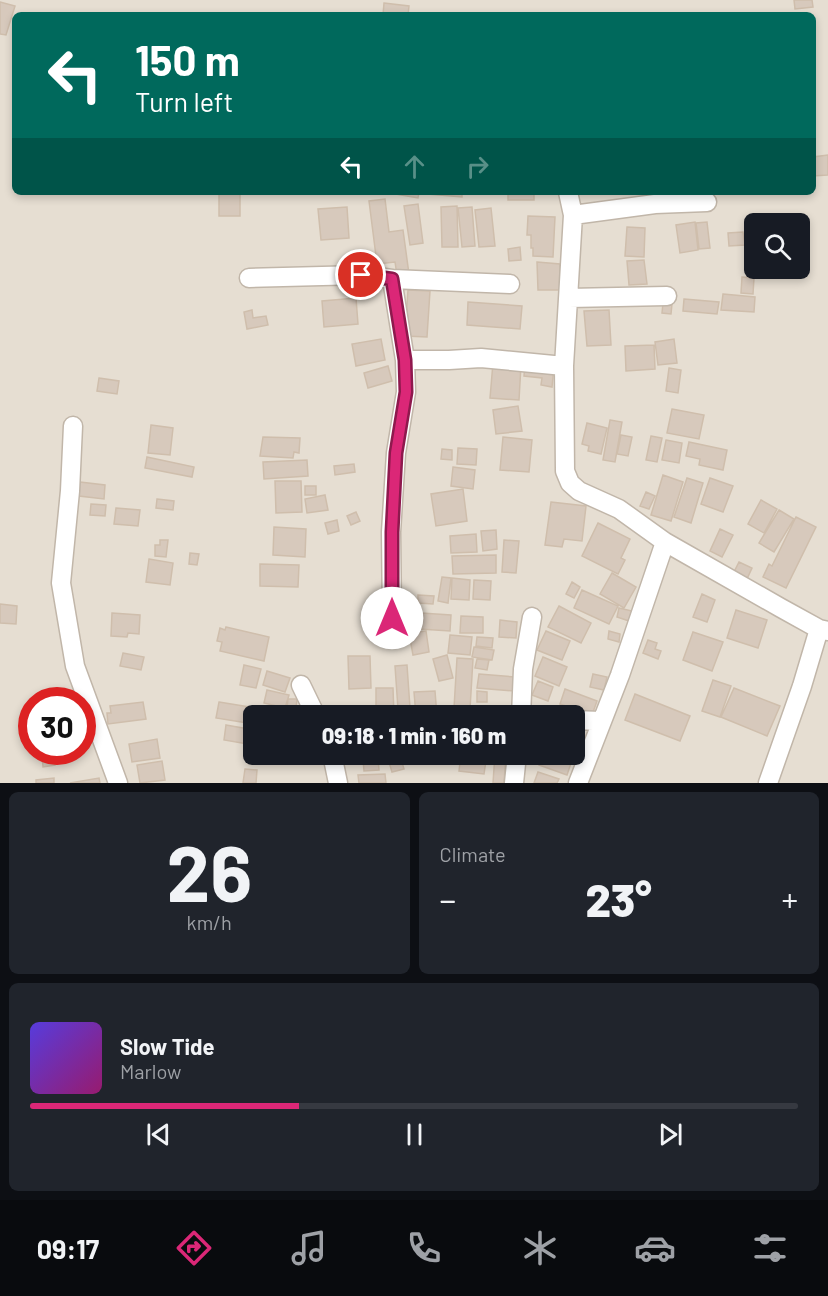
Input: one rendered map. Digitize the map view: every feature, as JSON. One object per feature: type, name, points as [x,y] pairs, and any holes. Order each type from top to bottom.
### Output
[{"type":"street","points":[[569,195],[573,215],[564,366],[565,471],[570,483],[579,491],[620,509],[665,542],[824,630],[768,783]]},
{"type":"street","points":[[573,215],[655,204],[706,202]]},
{"type":"street","points":[[249,278],[361,275],[392,279],[510,284]]},
{"type":"street","points":[[392,279],[405,360],[406,392],[396,453],[392,532],[392,618]]},
{"type":"street","points":[[569,298],[667,296]]},
{"type":"street","points":[[405,360],[481,358],[564,366]]},
{"type":"street","points":[[73,426],[70,491],[61,583],[75,666],[118,783]]},
{"type":"street","points":[[578,783],[627,655],[665,542]]},
{"type":"street","points":[[521,705],[523,669],[532,617]]},
{"type":"street","points":[[301,685],[311,705]]},
{"type":"street","points":[[585,720],[600,721]]},
{"type":"street","points":[[334,765],[338,783]]},
{"type":"street","points":[[514,783],[516,765]]},
{"type":"shaded area","points":[[0,0],[828,0],[828,783],[0,783]]},
{"type":"building","points":[[794,0],[812,0],[813,7],[795,9]]},
{"type":"building","points":[[0,2],[15,6],[6,35],[0,34]]},
{"type":"building","points":[[384,3],[409,6],[408,12],[383,12]]},
{"type":"building","points":[[828,155],[828,175],[816,176],[816,157]]},
{"type":"building","points":[[219,195],[240,195],[240,216],[219,216]]},
{"type":"building","points":[[401,195],[418,195],[418,198]]},
{"type":"building","points":[[439,195],[462,195],[462,197]]},
{"type":"building","points":[[508,195],[534,195],[534,200],[508,200]]},
{"type":"building","points":[[385,199],[389,232],[403,230],[409,274],[397,275],[395,262],[377,264],[369,201]]},
{"type":"building","points":[[418,204],[423,243],[410,245],[404,206]]},
{"type":"building","points":[[457,206],[458,247],[442,247],[441,207]]},
{"type":"building","points":[[347,207],[349,238],[321,240],[318,209]]},
{"type":"building","points":[[472,207],[475,246],[462,247],[458,208]]},
{"type":"building","points":[[491,208],[495,246],[479,247],[475,210]]},
{"type":"building","points":[[528,216],[555,217],[553,257],[533,256],[531,235],[527,235]]},
{"type":"building","points":[[695,222],[698,250],[680,253],[676,225]]},
{"type":"building","points":[[707,222],[710,248],[699,249],[696,223]]},
{"type":"building","points":[[627,227],[645,228],[644,257],[625,256]]},
{"type":"building","points":[[743,232],[744,245],[729,246],[728,233]]},
{"type":"building","points":[[520,247],[521,260],[509,261],[508,249]]},
{"type":"building","points":[[644,260],[647,284],[629,285],[627,261]]},
{"type":"building","points":[[537,262],[560,264],[560,290],[538,290]]},
{"type":"building","points":[[742,277],[754,279],[753,294],[741,293]]},
{"type":"building","points":[[408,290],[430,291],[427,337],[405,336]]},
{"type":"building","points":[[723,294],[755,297],[754,312],[721,310]]},
{"type":"building","points":[[356,298],[358,324],[324,327],[322,301]]},
{"type":"building","points":[[684,299],[719,302],[717,314],[683,311]]},
{"type":"building","points":[[468,302],[522,306],[520,329],[467,325]]},
{"type":"building","points":[[663,303],[672,304],[671,314],[662,313]]},
{"type":"building","points":[[252,310],[253,318],[266,316],[268,325],[247,329],[244,312]]},
{"type":"building","points":[[609,310],[611,345],[587,346],[584,311]]},
{"type":"building","points":[[381,339],[385,360],[356,366],[352,344]]},
{"type":"building","points":[[674,339],[677,363],[658,365],[655,342]]},
{"type":"building","points":[[654,345],[655,369],[626,371],[625,346]]},
{"type":"building","points":[[525,362],[554,366],[552,387],[541,385],[542,378],[524,376]]},
{"type":"building","points":[[493,363],[521,365],[519,400],[490,398]]},
{"type":"building","points":[[388,366],[392,381],[368,388],[364,373]]},
{"type":"building","points":[[669,368],[681,370],[678,393],[666,391]]},
{"type":"building","points":[[99,378],[119,381],[117,394],[97,391]]},
{"type":"building","points":[[518,406],[522,431],[496,434],[493,410]]},
{"type":"building","points":[[672,409],[704,415],[699,439],[667,433]]},
{"type":"building","points":[[610,420],[622,422],[615,462],[603,460]]},
{"type":"building","points":[[587,423],[607,428],[601,454],[588,451],[589,446],[582,444]]},
{"type":"building","points":[[151,425],[173,428],[170,455],[148,453]]},
{"type":"building","points":[[621,435],[632,437],[628,456],[617,454]]},
{"type":"building","points":[[651,436],[662,438],[657,462],[646,460]]},
{"type":"building","points":[[263,437],[300,438],[299,453],[294,452],[293,458],[260,456]]},
{"type":"building","points":[[503,437],[532,440],[529,472],[500,470]]},
{"type":"building","points":[[666,440],[682,443],[679,463],[662,460]]},
{"type":"building","points":[[689,442],[727,450],[723,470],[699,465],[700,459],[686,456]]},
{"type":"building","points":[[458,448],[477,449],[476,465],[457,464]]},
{"type":"building","points":[[442,449],[452,450],[452,460],[441,459]]},
{"type":"building","points":[[147,457],[194,467],[192,477],[145,468]]},
{"type":"building","points":[[307,460],[308,476],[264,479],[263,462]]},
{"type":"building","points":[[354,464],[355,472],[335,475],[334,466]]},
{"type":"building","points":[[453,467],[475,470],[473,489],[451,486]]},
{"type":"building","points":[[663,475],[683,482],[671,521],[651,515]]},
{"type":"building","points":[[687,478],[703,483],[691,523],[674,517]]},
{"type":"building","points":[[710,478],[733,486],[723,512],[701,504]]},
{"type":"building","points":[[275,481],[301,481],[302,512],[276,513]]},
{"type":"building","points":[[80,482],[105,485],[104,499],[79,496]]},
{"type":"building","points":[[305,486],[316,486],[316,495],[305,495]]},
{"type":"building","points":[[463,489],[467,521],[436,526],[431,494]]},
{"type":"building","points":[[646,492],[655,496],[649,509],[640,506]]},
{"type":"building","points":[[325,495],[328,510],[307,513],[305,499]]},
{"type":"building","points":[[157,499],[174,501],[173,510],[156,508]]},
{"type":"building","points":[[761,500],[777,509],[764,533],[748,524]]},
{"type":"building","points":[[551,502],[586,506],[582,541],[564,539],[562,547],[545,545]]},
{"type":"building","points":[[91,504],[106,505],[105,516],[90,515]]},
{"type":"building","points":[[116,508],[140,510],[138,526],[114,524]]},
{"type":"building","points":[[779,510],[794,519],[774,552],[759,543]]},
{"type":"building","points":[[356,512],[360,521],[351,525],[347,516]]},
{"type":"building","points":[[796,517],[816,527],[786,588],[763,577],[769,564],[772,566]]},
{"type":"building","points":[[337,520],[339,531],[328,534],[325,523]]},
{"type":"building","points":[[598,523],[630,539],[621,558],[625,560],[618,574],[582,556]]},
{"type":"building","points":[[274,527],[306,529],[305,557],[273,555]]},
{"type":"building","points":[[720,529],[733,535],[722,557],[710,551]]},
{"type":"building","points":[[496,530],[497,549],[483,551],[481,531]]},
{"type":"building","points":[[476,534],[477,552],[451,553],[450,536]]},
{"type":"building","points":[[160,540],[168,540],[166,557],[155,556],[155,545],[160,545]]},
{"type":"building","points":[[504,540],[519,541],[516,573],[502,572]]},
{"type":"building","points":[[190,553],[199,554],[197,565],[189,564]]},
{"type":"building","points":[[496,555],[496,573],[453,574],[452,556]]},
{"type":"building","points":[[149,559],[173,563],[170,585],[146,582]]},
{"type":"building","points":[[739,562],[752,568],[746,581],[733,574]]},
{"type":"building","points":[[260,564],[299,565],[298,587],[260,586]]},
{"type":"building","points":[[612,573],[636,587],[624,608],[600,594]]},
{"type":"building","points":[[442,577],[451,578],[448,603],[438,601]]},
{"type":"building","points":[[452,578],[470,580],[469,600],[451,599]]},
{"type":"building","points":[[474,580],[491,581],[490,600],[473,599]]},
{"type":"building","points":[[572,582],[580,587],[574,598],[566,594]]},
{"type":"building","points":[[582,590],[618,606],[609,624],[574,608]]},
{"type":"building","points":[[702,594],[715,600],[707,622],[693,617]]},
{"type":"building","points":[[418,595],[434,596],[433,604],[418,603]]},
{"type":"building","points":[[0,604],[17,606],[16,624],[0,623]]},
{"type":"building","points":[[559,606],[591,623],[581,643],[548,627]]},
{"type":"building","points":[[619,608],[632,611],[629,621],[617,617]]},
{"type":"building","points":[[736,610],[767,620],[758,648],[727,638]]},
{"type":"building","points":[[112,613],[140,615],[139,634],[128,633],[127,637],[111,636]]},
{"type":"building","points":[[421,613],[451,615],[450,631],[420,629]]},
{"type":"building","points":[[461,616],[483,617],[483,633],[460,633]]},
{"type":"building","points":[[500,620],[517,622],[516,638],[499,637]]},
{"type":"building","points":[[226,627],[269,637],[264,661],[220,651],[222,642],[217,641],[220,628],[225,630]]},
{"type":"building","points":[[426,631],[429,652],[413,655],[409,633]]},
{"type":"building","points":[[546,631],[570,641],[562,660],[537,650]]},
{"type":"building","points":[[609,631],[620,634],[619,642],[608,639]]},
{"type":"building","points":[[693,632],[723,642],[712,671],[683,660]]},
{"type":"building","points":[[450,635],[472,637],[470,655],[448,653]]},
{"type":"building","points":[[477,637],[493,638],[492,648],[476,646]]},
{"type":"building","points":[[648,640],[657,643],[655,649],[661,651],[658,659],[643,653]]},
{"type":"building","points":[[474,647],[494,650],[492,660],[472,657]]},
{"type":"building","points":[[123,653],[144,657],[141,670],[120,666]]},
{"type":"building","points":[[447,655],[453,678],[439,681],[433,659]]},
{"type":"building","points":[[348,656],[370,656],[371,688],[349,689]]},
{"type":"building","points":[[543,657],[567,667],[559,686],[535,676]]},
{"type":"building","points":[[457,658],[473,659],[470,705],[454,705]]},
{"type":"building","points":[[477,659],[489,660],[487,670],[475,668]]},
{"type":"building","points":[[244,665],[261,669],[256,688],[240,685]]},
{"type":"building","points":[[407,665],[410,705],[398,705],[395,666]]},
{"type":"building","points":[[267,671],[290,678],[285,692],[263,685]]},
{"type":"building","points":[[479,674],[515,677],[514,691],[477,688]]},
{"type":"building","points":[[593,674],[607,677],[604,690],[590,687]]},
{"type":"building","points":[[713,680],[731,686],[720,717],[702,711]]},
{"type":"building","points":[[538,681],[553,687],[548,701],[532,695]]},
{"type":"building","points":[[376,688],[393,688],[394,705],[376,705]]},
{"type":"building","points":[[734,688],[780,706],[767,736],[721,717]]},
{"type":"building","points":[[565,689],[597,701],[592,715],[585,713],[585,705],[560,704]]},
{"type":"building","points":[[267,690],[289,695],[286,705],[264,703]]},
{"type":"building","points":[[435,691],[436,705],[415,705],[414,692]]},
{"type":"building","points":[[477,691],[487,692],[487,702],[477,702]]},
{"type":"building","points":[[635,694],[690,716],[680,741],[625,720]]},
{"type":"building","points":[[288,699],[297,699],[296,705],[287,705]]},
{"type":"building","points":[[143,702],[146,719],[108,724],[107,713],[111,713],[110,706]]},
{"type":"building","points":[[219,702],[243,706],[243,722],[216,718]]},
{"type":"building","points":[[226,725],[243,728],[243,743],[224,740]]},
{"type":"building","points":[[157,739],[160,758],[132,762],[129,744]]},
{"type":"building","points":[[162,761],[165,780],[140,783],[137,765]]},
{"type":"building","points":[[364,765],[379,765],[379,770],[364,771]]},
{"type":"building","points":[[390,765],[403,765],[404,769],[392,772]]},
{"type":"building","points":[[460,765],[485,765],[484,774],[459,771]]},
{"type":"building","points":[[494,765],[505,765],[504,783],[493,783]]},
{"type":"building","points":[[539,765],[570,765],[567,775]]},
{"type":"building","points":[[245,769],[257,770],[256,783],[243,783]]},
{"type":"building","points":[[538,772],[559,779],[557,783],[534,783]]},
{"type":"building","points":[[385,774],[386,783],[359,783],[358,775]]},
{"type":"building","points":[[54,778],[54,783],[36,783],[36,780]]},
{"type":"building","points":[[99,778],[100,783],[70,783]]},
{"type":"route","points":[[361,275],[392,279],[405,360],[406,392],[396,453],[393,493],[392,618]]}]
